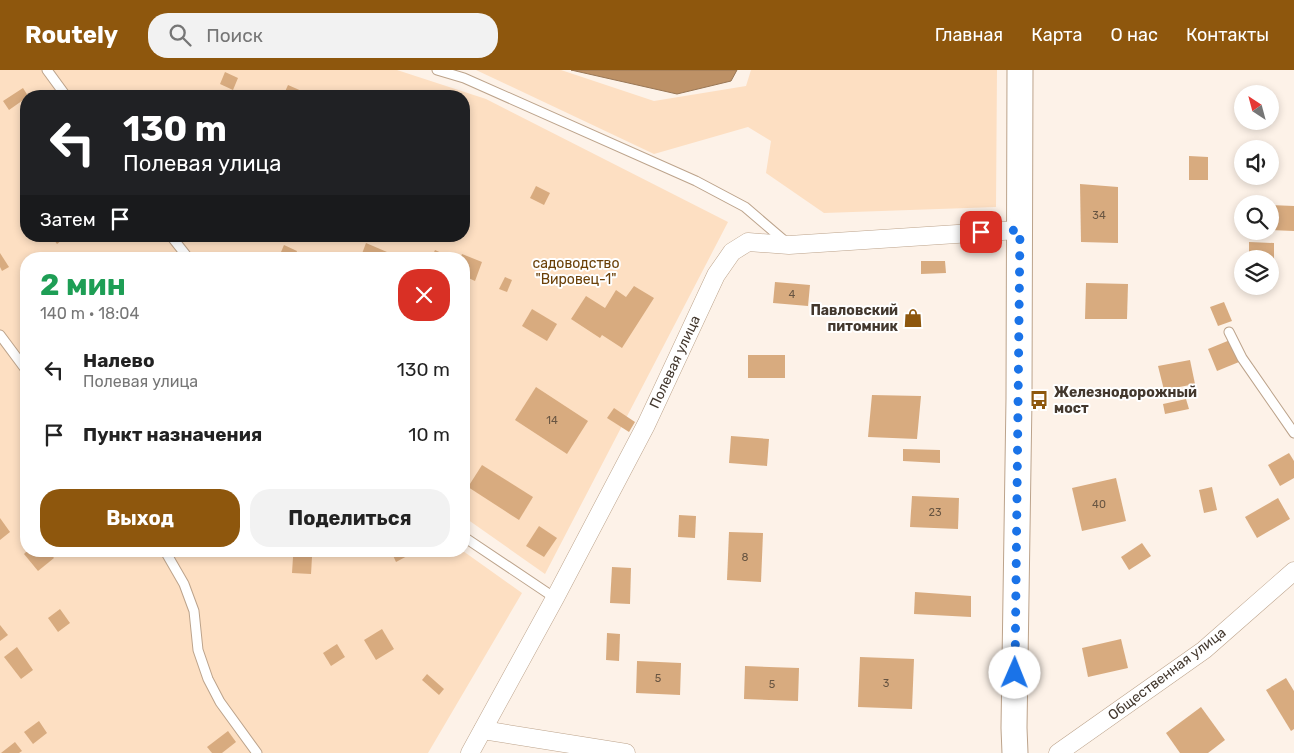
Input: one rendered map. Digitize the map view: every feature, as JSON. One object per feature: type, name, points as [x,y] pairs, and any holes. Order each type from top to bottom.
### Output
[{"type":"main road","points":[[1015,753],[1020,70]]},
{"type":"street","name":"Полевая улица","points":[[470,753],[555,598],[646,425],[716,275],[732,252],[748,242],[789,245],[1020,230]]},
{"type":"street","name":"Общественная улица","points":[[1058,753],[1204,650],[1294,571]]},
{"type":"street","points":[[484,730],[626,753]]},
{"type":"lane","points":[[47,70],[62,90]]},
{"type":"lane","points":[[437,70],[464,78],[696,181],[745,207],[789,245]]},
{"type":"lane","points":[[176,242],[184,252]]},
{"type":"lane","points":[[1229,332],[1242,358],[1294,433]]},
{"type":"lane","points":[[0,335],[20,362]]},
{"type":"lane","points":[[470,541],[555,598]]},
{"type":"lane","points":[[168,557],[184,584],[194,611],[198,650],[208,679],[220,702],[257,753]]},
{"type":"green space","name":"садоводство \"Вировец-1\"","points":[[0,70],[397,70],[458,90],[20,90],[20,242],[470,242],[470,94],[486,99],[728,222],[545,574],[470,521],[470,252],[20,252],[20,557],[470,556],[522,593],[428,753],[0,753]]},
{"type":"green space","points":[[476,70],[561,70],[654,101],[746,86],[751,70],[997,70],[996,207],[824,213],[766,173],[771,141],[748,127],[654,154]]},
{"type":"shaded area","points":[[571,70],[737,70],[731,81],[677,94]]},
{"type":"building","points":[[225,72],[238,78],[233,90],[220,84]]},
{"type":"building","points":[[288,85],[299,90],[286,90]]},
{"type":"building","points":[[23,88],[24,90],[20,90],[20,102],[9,110],[3,101]]},
{"type":"building","points":[[1189,156],[1208,157],[1208,180],[1189,180]]},
{"type":"building","points":[[1080,184],[1118,187],[1118,243],[1081,242]]},
{"type":"building","points":[[536,186],[550,193],[544,205],[530,198]]},
{"type":"building","points":[[1279,205],[1294,206],[1294,231],[1279,230]]},
{"type":"building","points":[[1249,242],[1274,243],[1274,250],[1249,250]]},
{"type":"building","points":[[366,243],[387,252],[363,252]]},
{"type":"building","points":[[284,245],[297,251],[297,252],[281,252]]},
{"type":"building","points":[[0,253],[9,267],[2,271],[0,267]]},
{"type":"building","points":[[470,257],[482,262],[475,281],[470,279]]},
{"type":"building","points":[[921,261],[945,261],[946,273],[921,274]]},
{"type":"building","points":[[505,277],[512,280],[507,292],[499,289]]},
{"type":"building","points":[[775,282],[810,285],[808,306],[773,303]]},
{"type":"building","points":[[1086,283],[1128,284],[1127,319],[1085,319]]},
{"type":"building","points":[[634,286],[654,298],[622,348],[602,335],[600,338],[571,319],[586,296],[605,308],[616,290],[626,297]]},
{"type":"building","points":[[1224,302],[1232,321],[1218,326],[1210,307]]},
{"type":"building","points":[[532,309],[557,324],[547,341],[522,326]]},
{"type":"building","points":[[1230,340],[1239,362],[1217,371],[1208,349]]},
{"type":"building","points":[[748,355],[785,355],[785,378],[748,378]]},
{"type":"building","points":[[1190,360],[1195,384],[1164,390],[1158,366]]},
{"type":"building","points":[[536,387],[588,421],[567,454],[515,420]]},
{"type":"building","points":[[872,395],[921,396],[917,439],[868,437]]},
{"type":"building","points":[[1186,399],[1189,409],[1165,414],[1163,404]]},
{"type":"building","points":[[614,408],[635,422],[629,432],[607,418]]},
{"type":"building","points":[[731,436],[769,439],[767,466],[729,463]]},
{"type":"building","points":[[903,449],[940,450],[940,463],[903,461]]},
{"type":"building","points":[[1289,453],[1294,461],[1294,478],[1280,486],[1268,465]]},
{"type":"building","points":[[482,465],[533,497],[519,520],[470,488],[470,484]]},
{"type":"building","points":[[1116,478],[1126,521],[1082,531],[1072,488]]},
{"type":"building","points":[[1212,487],[1217,510],[1204,513],[1199,490]]},
{"type":"building","points":[[912,496],[959,498],[958,529],[910,527]]},
{"type":"building","points":[[1278,498],[1290,519],[1257,538],[1245,517]]},
{"type":"building","points":[[679,515],[696,516],[695,538],[678,537]]},
{"type":"building","points":[[0,518],[10,532],[0,540]]},
{"type":"building","points":[[539,526],[557,538],[544,557],[526,546]]},
{"type":"building","points":[[729,532],[763,533],[761,582],[727,580]]},
{"type":"building","points":[[1142,543],[1151,556],[1129,570],[1121,557]]},
{"type":"building","points":[[26,557],[53,557],[54,558],[38,571]]},
{"type":"building","points":[[293,557],[312,557],[311,574],[292,573]]},
{"type":"building","points":[[394,557],[405,557],[396,562]]},
{"type":"building","points":[[612,567],[631,568],[630,604],[610,603]]},
{"type":"building","points":[[915,592],[971,596],[971,617],[914,614]]},
{"type":"building","points":[[60,609],[70,623],[58,632],[48,618]]},
{"type":"building","points":[[0,625],[8,635],[0,641]]},
{"type":"building","points":[[382,629],[394,649],[376,660],[364,640]]},
{"type":"building","points":[[607,633],[620,634],[619,661],[606,660]]},
{"type":"building","points":[[1121,639],[1128,668],[1088,677],[1082,648]]},
{"type":"building","points":[[337,644],[345,657],[331,666],[323,653]]},
{"type":"building","points":[[17,647],[33,670],[21,679],[4,657]]},
{"type":"building","points":[[860,657],[914,659],[912,709],[858,707]]},
{"type":"building","points":[[637,661],[681,663],[680,695],[636,693]]},
{"type":"building","points":[[745,666],[799,668],[798,701],[744,699]]},
{"type":"building","points":[[427,674],[444,689],[439,695],[422,680]]},
{"type":"building","points":[[1286,678],[1294,691],[1294,729],[1291,731],[1266,690]]},
{"type":"building","points":[[1201,707],[1225,740],[1208,753],[1180,753],[1166,733]]},
{"type":"building","points":[[39,721],[47,733],[33,744],[24,732]]},
{"type":"building","points":[[228,731],[236,742],[222,753],[212,753],[207,747]]},
{"type":"building","points":[[15,742],[22,751],[19,753],[1,753]]},
{"type":"place","name":"Павловский питомник","points":[[913,318]]},
{"type":"place","name":"Железнодорожный мост","points":[[1039,400]]},
{"type":"route","points":[[981,232],[1020,230],[1015,673]]}]
